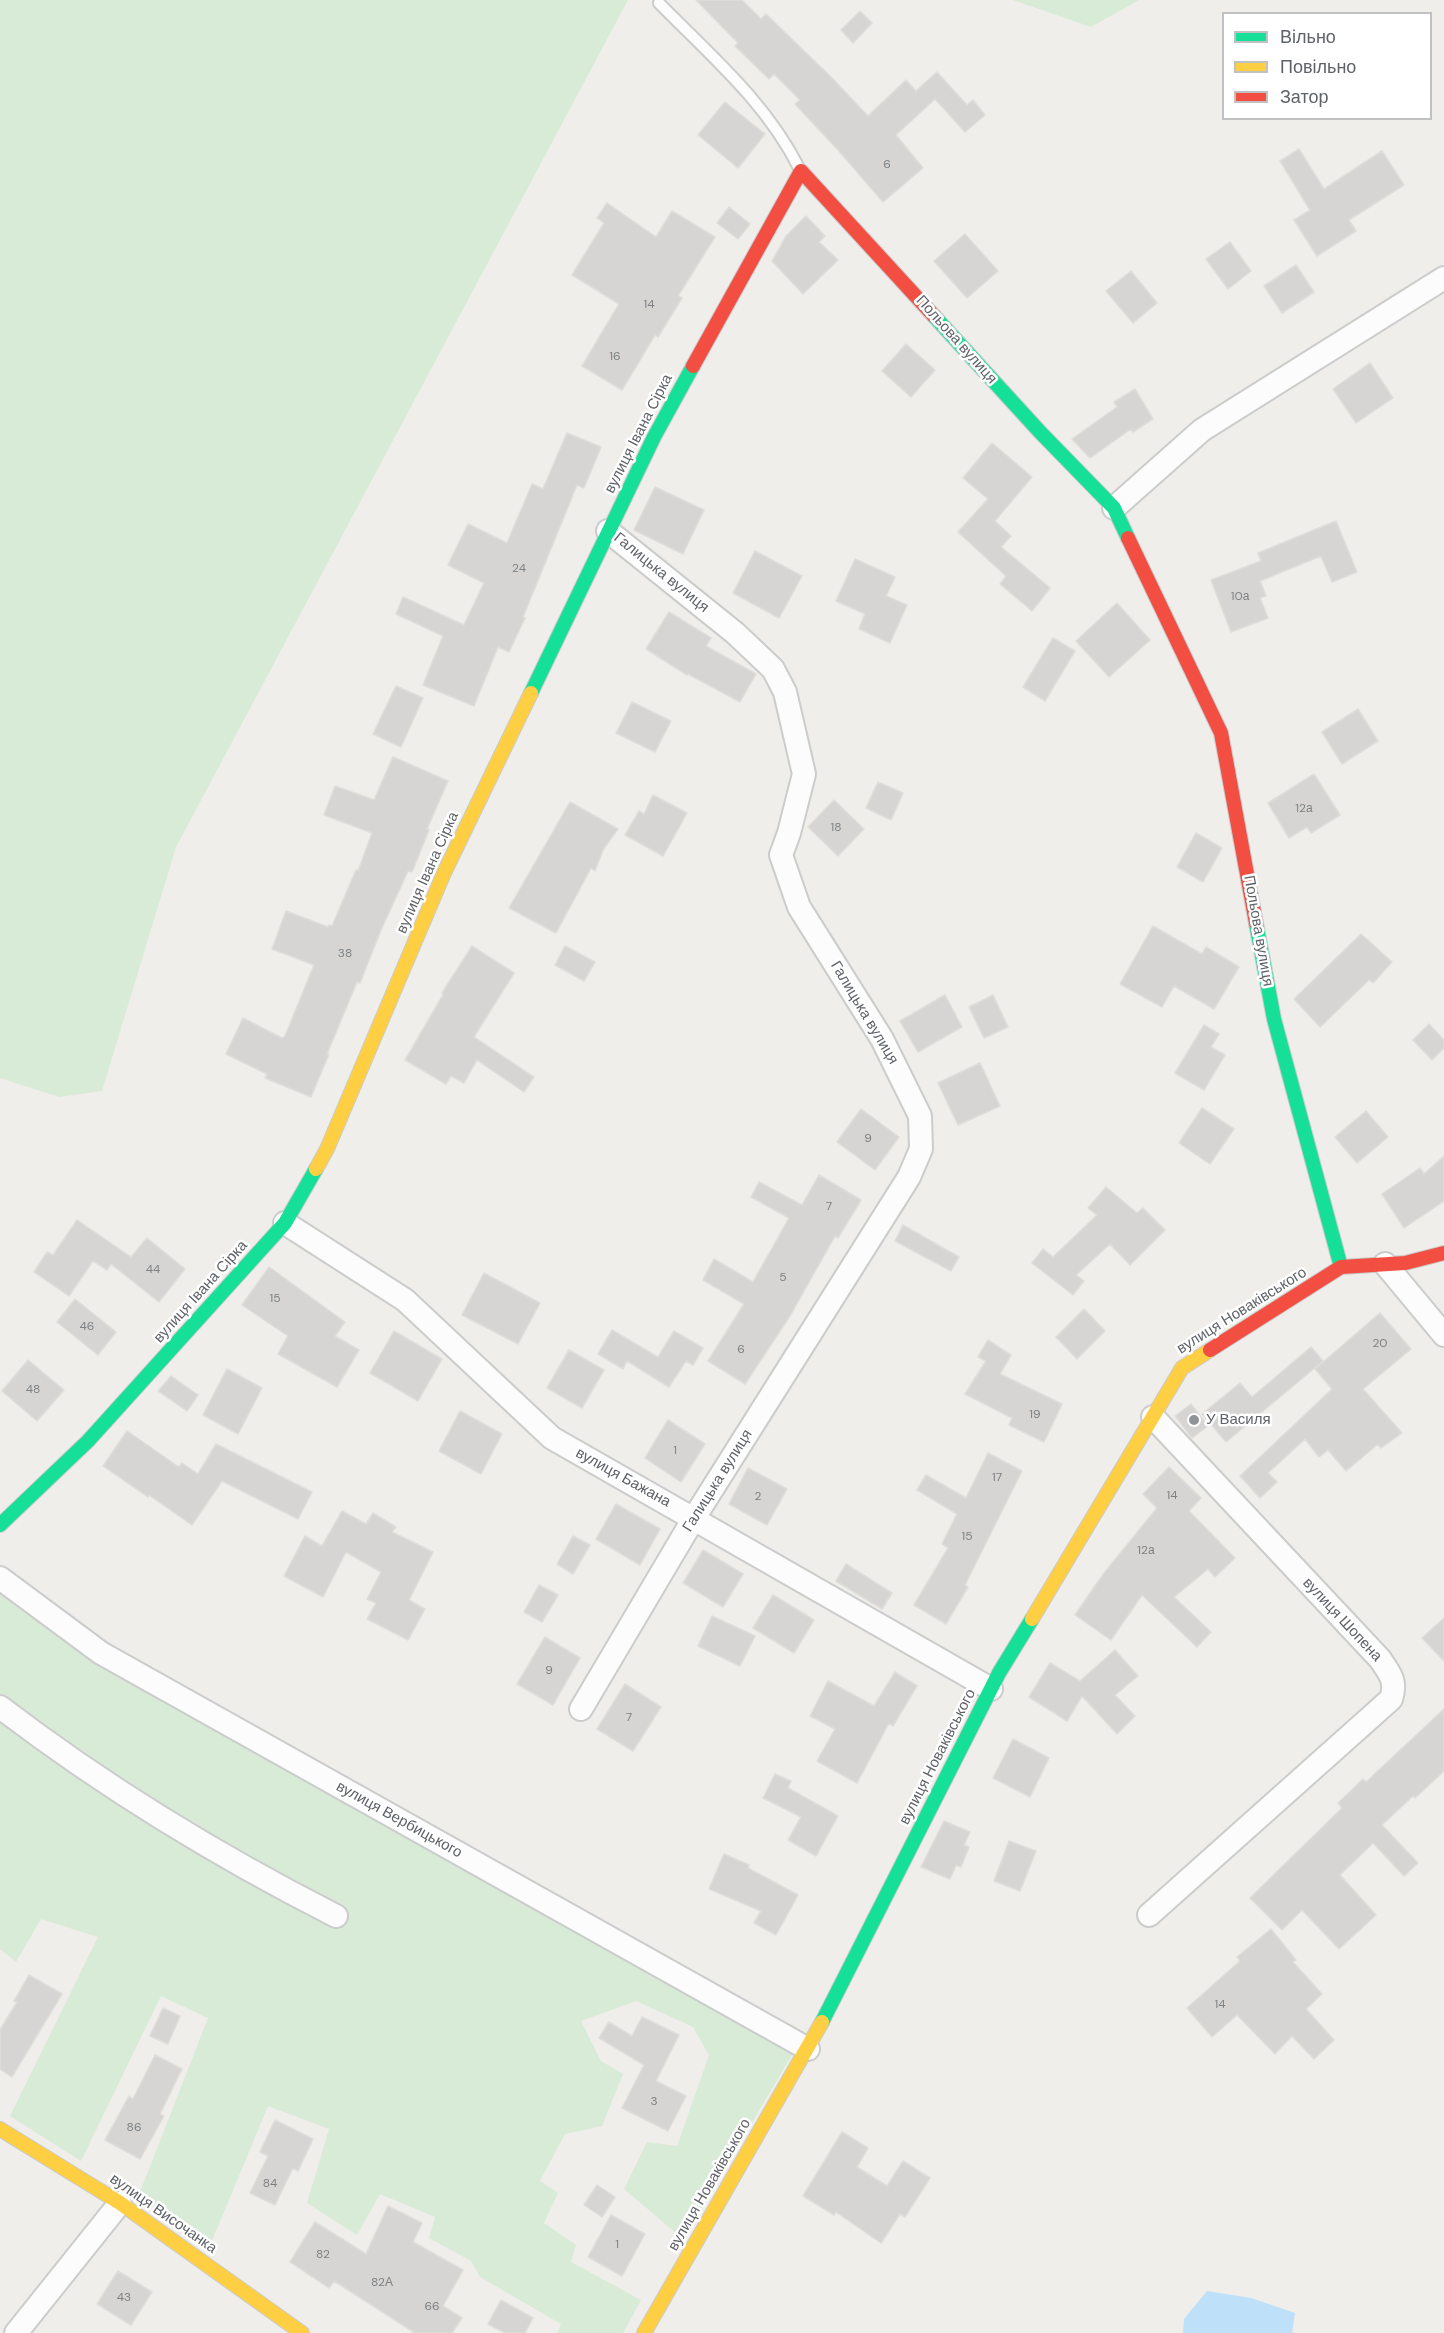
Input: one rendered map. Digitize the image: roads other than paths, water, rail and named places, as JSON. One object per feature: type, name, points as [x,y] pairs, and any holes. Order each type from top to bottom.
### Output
[{"type":"street","name":"Польова вулиця","points":[[801,171],[1040,432],[1114,508],[1221,733],[1274,1019],[1341,1267]]},
{"type":"street","name":"вулиця Івана Сірка","points":[[0,1525],[88,1441],[285,1223],[327,1149],[444,873],[654,437],[801,171]]},
{"type":"street","points":[[1114,508],[1202,430],[1444,279]]},
{"type":"street","name":"Галицька вулиця","points":[[581,1709],[694,1518],[909,1177],[921,1149],[920,1116],[882,1039],[799,907],[788,879],[781,855],[804,774],[785,692],[773,669],[735,633],[608,531]]},
{"type":"street","name":"вулиця Бажана","points":[[285,1223],[405,1299],[552,1438],[991,1689]]},
{"type":"street","points":[[1341,1267],[1405,1263],[1444,1253]]},
{"type":"street","points":[[1385,1264],[1444,1335]]},
{"type":"street","name":"вулиця Новаківського","points":[[644,2333],[808,2049],[991,1689],[1182,1368],[1341,1267]]},
{"type":"street","name":"вулиця Шопена","points":[[1149,1915],[1390,1699],[1394,1688],[1391,1676],[1380,1659],[1153,1417]]},
{"type":"street","name":"вулиця Вербицького","points":[[0,1578],[101,1653],[808,2049]]},
{"type":"street","points":[[0,1707],[96,1777],[161,1820],[277,1886],[336,1916]]},
{"type":"street","name":"вулиця Височанка","points":[[0,2129],[120,2202],[302,2333]]},
{"type":"street","points":[[16,2333],[120,2202]]},
{"type":"lane","points":[[659,3],[761,107],[786,142],[801,171]]},
{"type":"lane","points":[[0,1513],[17,1509]]},
{"type":"water","points":[[1207,2291],[1251,2298],[1295,2313],[1292,2333],[1183,2333],[1184,2319]]},
{"type":"place","name":"У Василя","points":[[1194,1420]]}]
